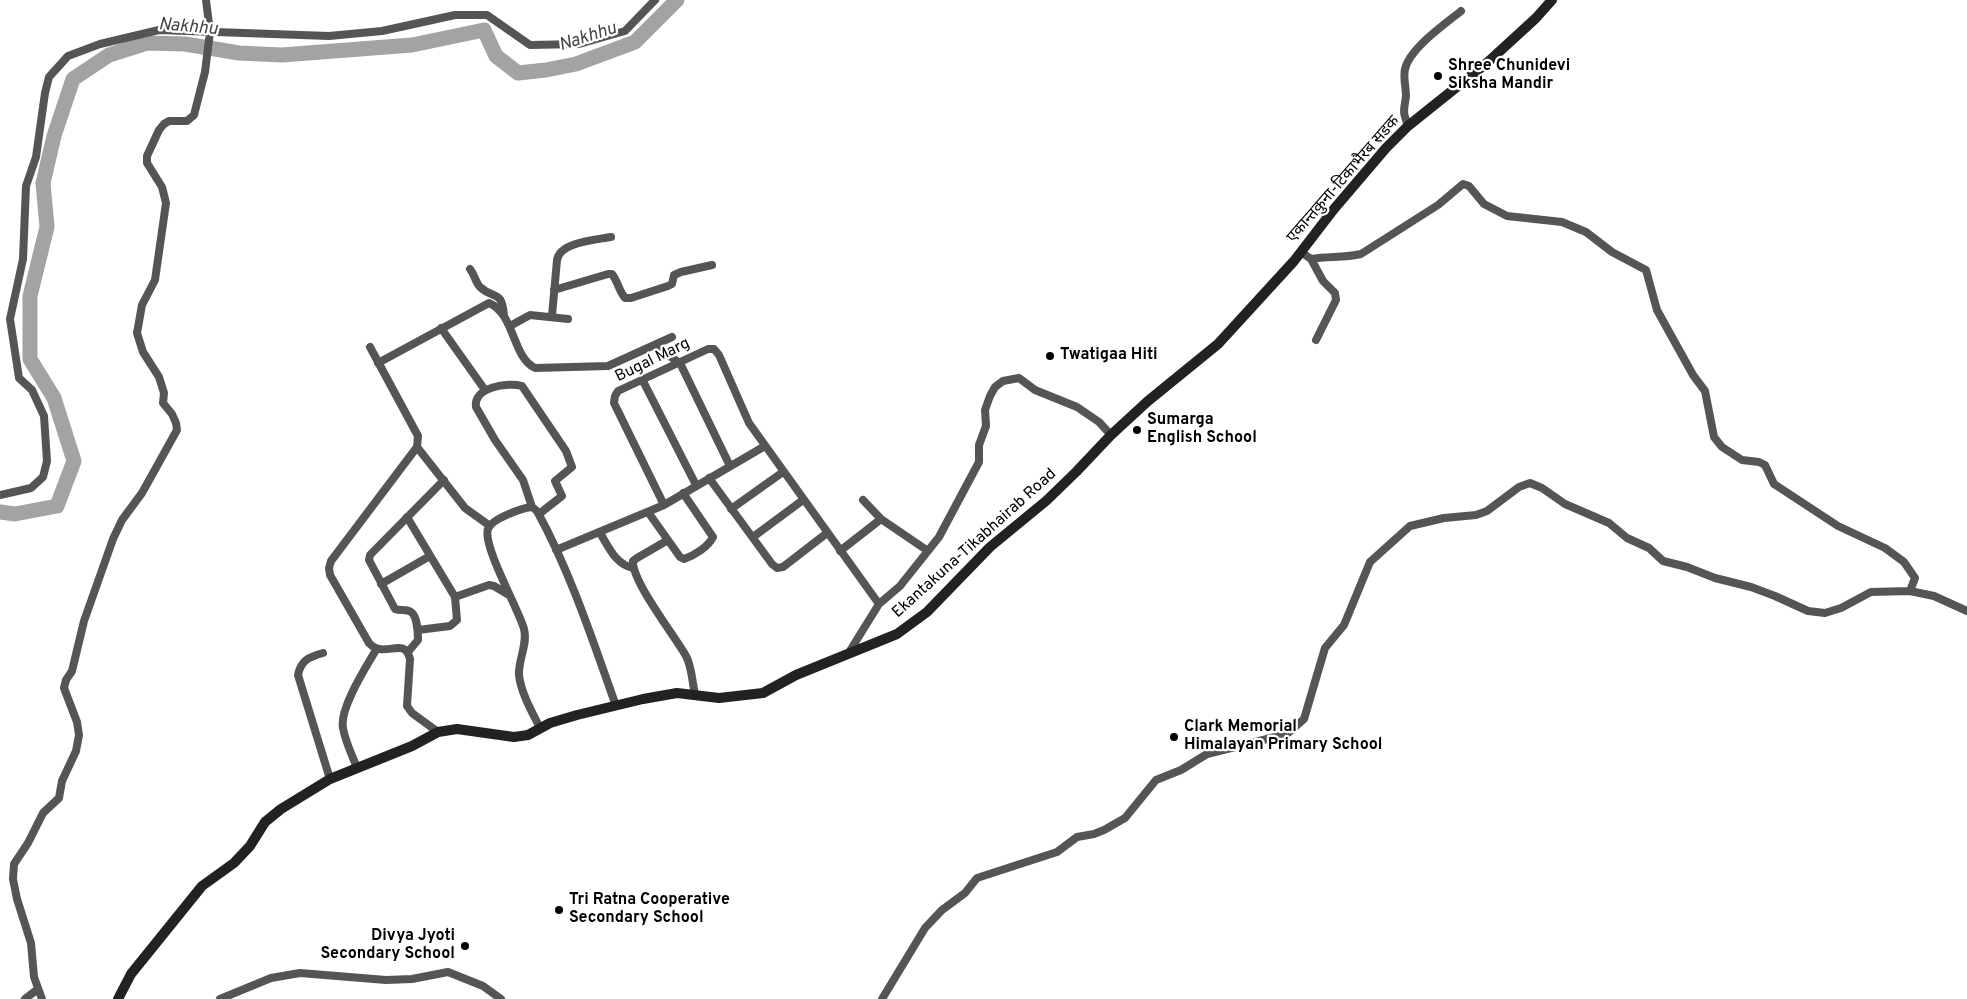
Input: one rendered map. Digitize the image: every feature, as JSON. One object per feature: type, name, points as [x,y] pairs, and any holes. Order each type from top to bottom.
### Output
[{"type":"main road","name":"एकान्तकुना-टिकाभैरब सडक","points":[[1294,260],[1347,194],[1408,126],[1488,62],[1536,18],[1552,0]]},
{"type":"main road","name":"Ekantakuna-Tikabhairab Road","points":[[118,999],[131,974],[202,886],[234,863],[250,846],[265,822],[281,809],[330,779],[412,746],[438,732],[456,729],[514,737],[528,735],[550,723],[577,715],[677,693],[719,698],[763,693],[796,675],[897,634],[927,612],[990,547],[1046,501],[1111,435],[1148,401],[1218,344],[1294,260]]},
{"type":"street","points":[[42,999],[31,959],[31,943],[17,899],[13,879],[14,864],[28,843],[43,813],[59,798],[62,781],[76,751],[79,735],[77,722],[64,688],[66,680],[72,671],[84,621],[110,548],[122,520],[142,493],[177,430],[172,414],[163,403],[164,393],[159,377],[143,352],[137,333],[142,305],[155,280],[166,202],[162,187],[147,163],[147,156],[159,130],[164,124],[169,121],[187,121],[194,115],[205,72],[210,35],[206,0]]},
{"type":"street","points":[[0,496],[31,488],[43,477],[48,461],[44,416],[32,390],[19,378],[10,319],[23,259],[26,186],[36,157],[49,77],[68,56],[100,44],[159,30],[210,35],[329,36],[382,31],[455,15],[487,16],[530,45],[579,44],[625,31],[655,0]]},
{"type":"street","points":[[1408,126],[1402,110],[1406,97],[1405,70],[1409,60],[1418,48],[1461,11]]},
{"type":"street","points":[[1312,259],[1325,256],[1347,257],[1361,254],[1438,205],[1462,184],[1469,186],[1484,204],[1507,216],[1562,222],[1586,232],[1612,252],[1646,270],[1658,310],[1693,375],[1705,391],[1714,437],[1722,447],[1742,460],[1759,462],[1765,465],[1774,484],[1838,526],[1885,548],[1904,562],[1915,578],[1910,591]]},
{"type":"street","points":[[552,316],[558,256],[563,249],[611,237]]},
{"type":"street","points":[[1301,252],[1312,259],[1323,280],[1335,293],[1336,300],[1316,340]]},
{"type":"street","points":[[554,290],[612,274],[618,281],[625,298],[631,298],[672,284],[674,275],[681,272],[712,265]]},
{"type":"street","points":[[470,269],[475,274],[478,284],[482,289],[498,295],[503,305],[504,317]]},
{"type":"street","points":[[378,363],[489,303],[494,305],[504,317],[510,326],[525,361],[535,368],[608,366],[672,336]]},
{"type":"street","points":[[510,326],[530,316],[552,316],[568,319]]},
{"type":"street","points":[[441,328],[485,390]]},
{"type":"street","points":[[654,346],[680,363],[730,466]]},
{"type":"street","points":[[370,347],[418,436],[417,447],[331,561],[330,575],[369,644],[376,650],[396,648],[405,649],[408,652],[410,659],[407,706],[412,713],[438,732]]},
{"type":"street","name":"Bugal Marg","points":[[664,505],[614,402],[618,392],[708,348],[714,349],[719,355],[749,423],[879,604]]},
{"type":"street","points":[[848,654],[879,604],[900,586],[944,528],[979,462],[980,445],[986,426],[985,410],[992,392],[1003,381],[1019,378],[1035,390],[1078,407],[1099,422],[1111,435]]},
{"type":"street","points":[[643,381],[696,486]]},
{"type":"street","points":[[539,514],[562,496],[554,481],[572,467],[566,451],[522,386],[494,387],[485,390],[477,397],[476,407],[495,440],[523,480],[532,507],[539,514],[556,550],[582,612],[616,706]]},
{"type":"street","points":[[556,550],[664,505],[765,446]]},
{"type":"street","points":[[417,447],[465,508],[490,526]]},
{"type":"street","points":[[732,509],[784,472]]},
{"type":"street","points":[[709,478],[772,564],[777,568],[783,567],[827,533]]},
{"type":"street","points":[[408,652],[416,644],[418,630],[413,614],[410,611],[395,609],[369,560],[370,555],[444,480]]},
{"type":"street","points":[[882,999],[925,928],[942,910],[965,893],[977,878],[1057,852],[1077,837],[1104,830],[1125,818],[1156,780],[1181,770],[1207,754],[1287,734],[1304,719],[1325,648],[1344,625],[1370,562],[1410,526],[1487,511],[1519,487],[1530,483],[1542,488],[1565,504],[1608,523],[1627,538],[1649,548],[1663,561],[1687,567],[1715,578],[1751,587],[1808,612],[1825,613],[1841,608],[1871,592],[1910,591],[1934,596],[1967,610]]},
{"type":"street","points":[[648,512],[680,558],[690,557],[710,543],[713,537],[683,493]]},
{"type":"street","points":[[753,537],[804,500]]},
{"type":"street","points":[[863,500],[881,519],[928,551]]},
{"type":"street","points":[[532,507],[514,511],[490,526],[487,530],[488,539],[524,630],[519,675],[523,692],[540,728]]},
{"type":"street","points":[[407,517],[455,596],[458,614],[457,620],[450,626],[418,630]]},
{"type":"street","points":[[840,551],[881,519]]},
{"type":"street","points":[[600,533],[619,562],[633,568]]},
{"type":"street","points":[[668,540],[633,561],[633,568],[650,601],[686,656],[695,694]]},
{"type":"street","points":[[381,584],[430,556]]},
{"type":"street","points":[[455,596],[489,585],[509,595]]},
{"type":"street","points":[[357,768],[342,720],[353,689],[376,650]]},
{"type":"street","points":[[323,653],[309,658],[300,667],[298,675],[330,779]]},
{"type":"street","points":[[220,999],[271,978],[300,973],[386,980],[412,979],[448,972],[483,986],[501,999]]},
{"type":"street","points":[[25,999],[38,989]]},
{"type":"waterway","name":"Nakhhu","points":[[0,512],[15,514],[57,506],[74,461],[54,398],[30,359],[30,296],[47,227],[43,183],[54,136],[73,79],[109,55],[147,43],[185,44],[239,53],[282,55],[412,45],[484,30],[496,56],[518,73],[546,70],[576,64],[635,42],[677,0]]},
{"type":"place","name":"Shree Chunidevi Siksha Mandir","points":[[1438,76]]},
{"type":"place","name":"Twatigaa Hiti","points":[[1050,356]]},
{"type":"place","name":"Sumarga English School","points":[[1137,430]]},
{"type":"place","name":"Clark Memorial Himalayan Primary School","points":[[1174,737]]},
{"type":"place","name":"Tri Ratna Cooperative Secondary School","points":[[559,910]]},
{"type":"place","name":"Divya Jyoti Secondary School","points":[[465,946]]}]
